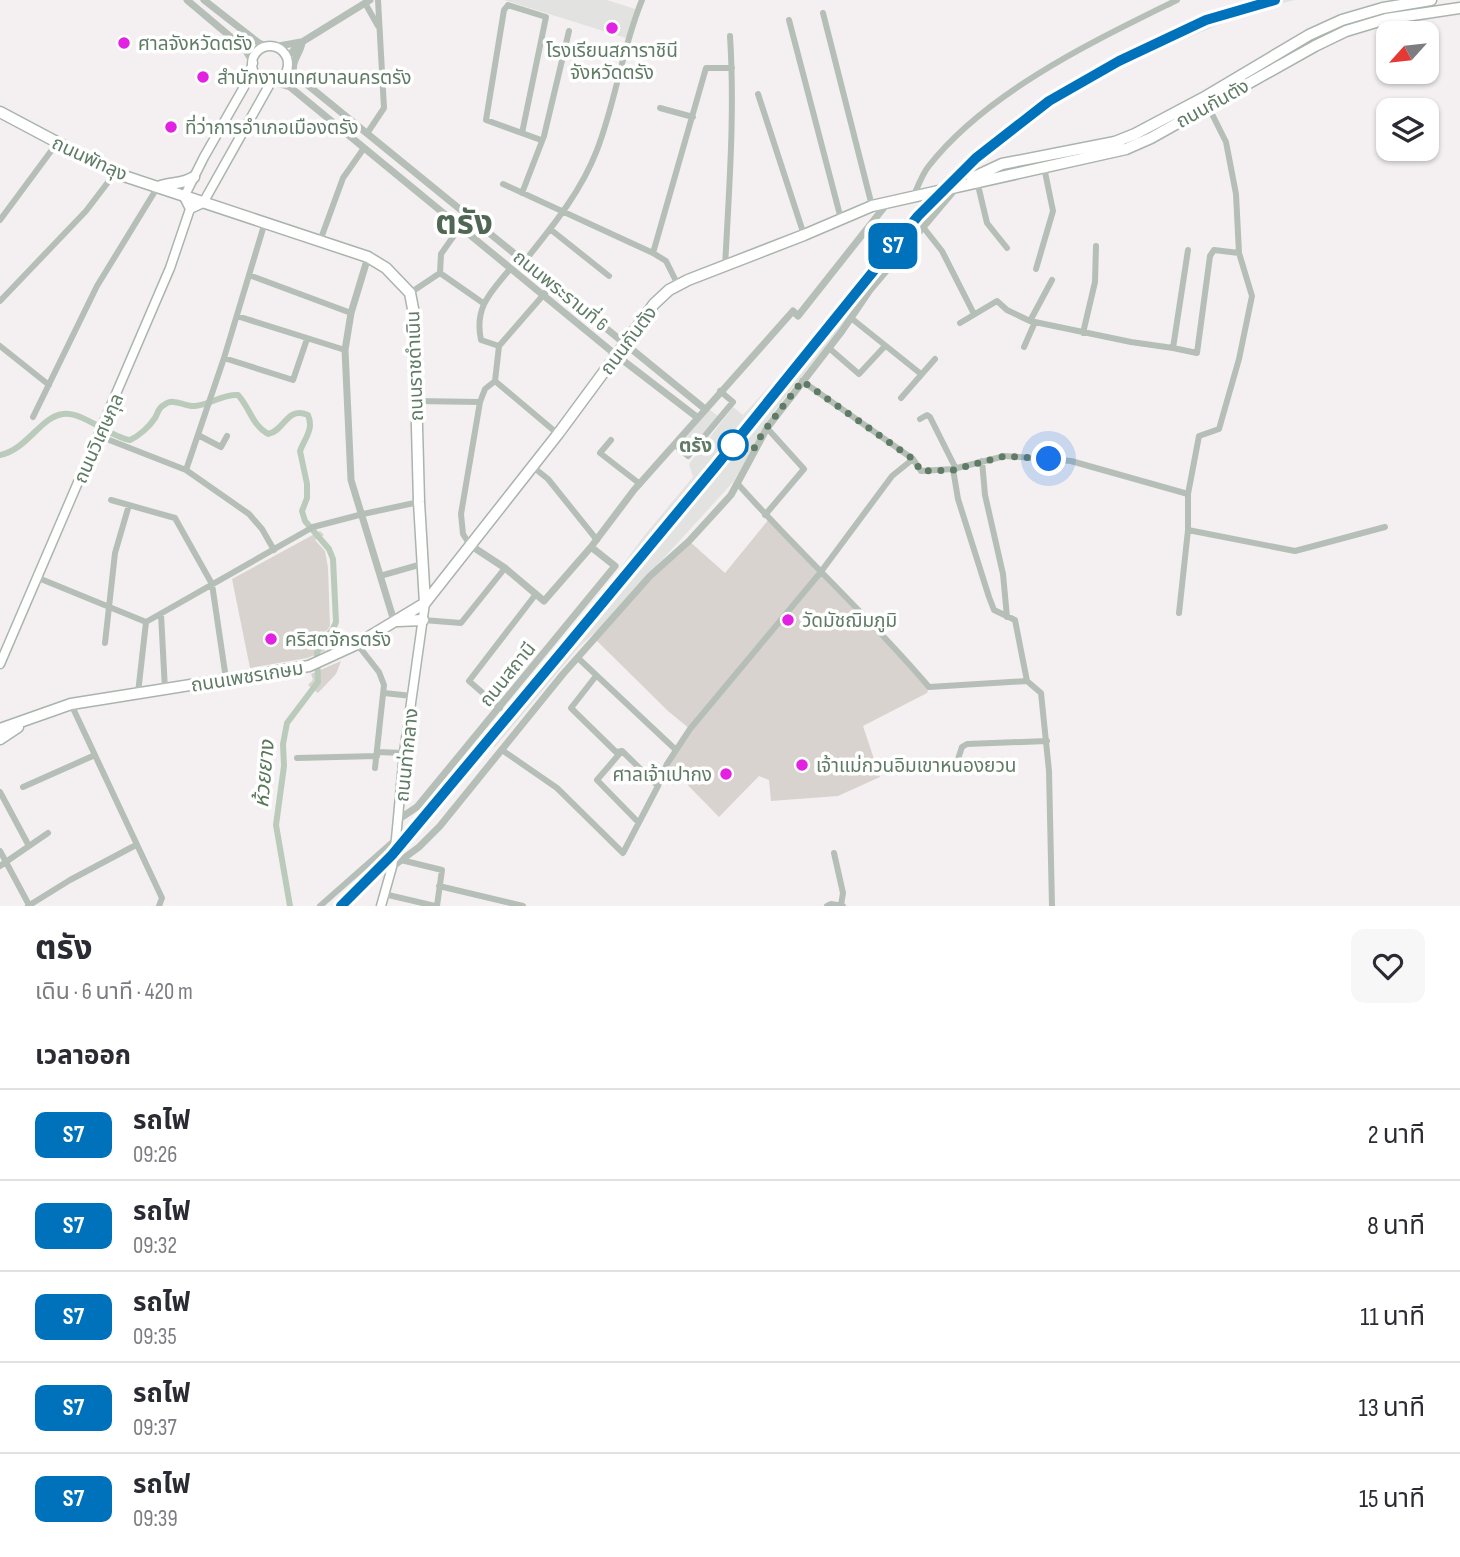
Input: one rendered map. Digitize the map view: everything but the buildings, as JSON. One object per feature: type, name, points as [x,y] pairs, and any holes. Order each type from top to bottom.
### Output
[{"type":"main road","name":"ถนนกันตัง","points":[[425,603],[533,467],[654,304],[678,285],[804,236],[872,206],[1126,149],[1151,138],[1312,34],[1342,20],[1392,6],[1431,0]]},
{"type":"main road","points":[[1392,6],[1394,18]]},
{"type":"main road","name":"ถนนกันตัง","points":[[959,185],[1002,164],[1115,142],[1206,102],[1346,31],[1394,18],[1460,8]]},
{"type":"main road","points":[[1312,34],[1318,44]]},
{"type":"main road","points":[[253,63],[256,74],[265,81],[282,79],[291,71],[287,57],[279,48],[271,47],[257,52],[244,87],[184,197],[190,209],[203,203],[272,82]]},
{"type":"main road","name":"ถนนพัทลุง","points":[[0,112],[115,173],[184,197]]},
{"type":"main road","points":[[158,188],[164,184],[176,185],[194,177]]},
{"type":"main road","name":"ถนนราชดำเนิน","points":[[184,197],[368,257],[386,268],[410,293],[414,314],[419,502],[425,603]]},
{"type":"main road","name":"ถนนวิเศษกุล","points":[[0,664],[107,419],[170,268],[190,209]]},
{"type":"main road","points":[[423,582],[443,580]]},
{"type":"main road","name":"ถนนท่ากลาง","points":[[381,906],[392,867],[399,819],[404,753],[425,603]]},
{"type":"main road","name":"ถนนเพชรเกษม","points":[[0,729],[71,704],[309,666],[357,644],[425,603]]},
{"type":"main road","points":[[394,621],[423,620]]},
{"type":"main road","name":"ถนนเพชรเกษม","points":[[0,739],[33,716]]},
{"type":"street","points":[[187,0],[245,49],[253,63]]},
{"type":"street","points":[[204,0],[259,43],[271,47],[302,42]]},
{"type":"street","points":[[368,132],[384,108],[378,0]]},
{"type":"street","points":[[499,346],[481,340],[479,327],[483,303],[524,262],[574,196],[596,152],[642,0]]},
{"type":"street","points":[[914,195],[927,168],[943,150],[1009,92],[1059,62],[1177,0]]},
{"type":"street","points":[[287,57],[302,42],[368,1],[379,28]]},
{"type":"street","points":[[522,133],[546,17],[508,5],[504,10],[486,120],[541,140]]},
{"type":"street","points":[[823,13],[872,206]]},
{"type":"street","points":[[789,20],[841,219]]},
{"type":"street","points":[[522,193],[544,136],[569,31]]},
{"type":"street","points":[[725,267],[732,68],[730,36]]},
{"type":"street","points":[[291,71],[302,42]]},
{"type":"street","points":[[653,253],[706,68],[732,68]]},
{"type":"street","name":"ถนนพระรามที่ 6","points":[[291,71],[705,409]]},
{"type":"street","name":"ถนนพระรามที่ 6","points":[[272,82],[290,87],[543,296],[698,418]]},
{"type":"street","points":[[758,94],[804,236]]},
{"type":"street","points":[[1178,613],[1188,530],[1188,494],[1199,436],[1219,429],[1239,359],[1252,296],[1239,253],[1236,194],[1226,142],[1206,102]]},
{"type":"street","points":[[660,108],[693,117]]},
{"type":"street","points":[[0,220],[57,143]]},
{"type":"street","points":[[320,241],[343,178],[364,148]]},
{"type":"street","points":[[1036,269],[1053,211],[1044,167]]},
{"type":"street","points":[[0,301],[86,212],[115,173]]},
{"type":"street","points":[[977,181],[987,223],[1007,248]]},
{"type":"street","points":[[503,184],[653,253],[666,261],[678,285]]},
{"type":"street","points":[[392,867],[419,847],[440,826],[578,658],[650,576],[693,537],[731,495],[767,428],[870,290],[959,185]]},
{"type":"street","points":[[33,417],[97,286],[158,188]]},
{"type":"street","points":[[552,285],[499,346],[495,381],[485,389],[480,402],[461,514],[463,534],[470,545],[505,568],[544,601],[720,391],[793,311],[798,316],[890,201]]},
{"type":"street","points":[[186,470],[224,358],[265,222]]},
{"type":"street","points":[[440,273],[441,254],[460,227]]},
{"type":"street","points":[[923,227],[943,251],[974,314]]},
{"type":"street","points":[[550,229],[609,276]]},
{"type":"street","points":[[1083,333],[1095,282],[1096,246]]},
{"type":"street","points":[[1173,348],[1188,250]]},
{"type":"street","points":[[960,323],[997,301],[1007,310],[1032,322],[1197,353],[1210,256],[1214,250],[1239,253]]},
{"type":"street","points":[[368,257],[351,313],[345,350],[351,480],[394,621]]},
{"type":"street","points":[[410,293],[440,273]]},
{"type":"street","points":[[440,273],[483,303]]},
{"type":"street","points":[[249,275],[351,313]]},
{"type":"street","points":[[1024,347],[1032,322],[1052,280]]},
{"type":"street","points":[[237,316],[345,350]]},
{"type":"street","points":[[851,318],[921,374]]},
{"type":"street","points":[[224,358],[293,380],[307,338]]},
{"type":"street","points":[[0,346],[49,385]]},
{"type":"street","points":[[829,348],[859,374],[886,346]]},
{"type":"street","points":[[901,398],[935,359]]},
{"type":"street","points":[[495,381],[558,434]]},
{"type":"street","points":[[802,381],[913,459],[921,471],[954,469],[1005,456],[1071,461],[1188,494]]},
{"type":"street","points":[[675,445],[688,456],[733,402],[720,391]]},
{"type":"street","points":[[416,401],[480,402]]},
{"type":"street","points":[[920,419],[927,415],[930,417],[954,469],[958,499],[989,597],[995,610],[1015,620],[1027,681],[1041,694],[1047,741],[1052,906]]},
{"type":"street","points":[[765,515],[804,469],[767,428]]},
{"type":"street","points":[[198,435],[221,446],[227,436]]},
{"type":"street","points":[[99,436],[186,470],[249,514],[262,528],[274,550]]},
{"type":"street","points":[[611,440],[600,453],[640,484]]},
{"type":"street","points":[[502,750],[558,788],[623,853],[658,786],[661,775],[690,729],[820,573],[892,476],[913,459]]},
{"type":"street","points":[[982,461],[985,495],[1003,573],[1007,617]]},
{"type":"street","points":[[533,467],[548,479],[597,540]]},
{"type":"street","points":[[737,483],[820,573],[902,654],[929,687],[1027,681]]},
{"type":"street","points":[[111,500],[175,518],[212,584],[226,679]]},
{"type":"street","points":[[37,577],[146,622],[323,523],[419,502]]},
{"type":"street","points":[[106,643],[115,553],[129,505]]},
{"type":"street","points":[[1188,530],[1295,551],[1385,527]]},
{"type":"street","name":"ถนนสถานี","points":[[399,819],[417,807],[615,566],[590,547]]},
{"type":"street","points":[[380,576],[422,564]]},
{"type":"street","points":[[423,620],[461,623],[505,568]]},
{"type":"street","points":[[500,708],[469,681],[536,594]]},
{"type":"street","points":[[161,614],[165,690]]},
{"type":"street","points":[[138,693],[146,622]]},
{"type":"street","points":[[357,644],[379,672],[384,685],[375,768]]},
{"type":"street","points":[[578,658],[676,750]]},
{"type":"street","points":[[596,676],[571,708],[616,752],[622,751]]},
{"type":"street","points":[[384,693],[412,696]]},
{"type":"street","points":[[71,704],[162,898],[159,906]]},
{"type":"street","points":[[955,768],[962,747],[967,744],[1047,741]]},
{"type":"street","points":[[622,751],[658,786]]},
{"type":"street","points":[[622,751],[597,780],[638,822]]},
{"type":"street","points":[[297,758],[404,753]]},
{"type":"street","points":[[23,787],[94,755]]},
{"type":"street","points":[[0,792],[29,846]]},
{"type":"street","points":[[3,864],[48,833]]},
{"type":"street","points":[[320,906],[396,839]]},
{"type":"street","points":[[0,851],[3,864],[29,906],[70,880],[136,845]]},
{"type":"street","points":[[827,906],[842,906],[843,893],[834,853]]},
{"type":"street","points":[[384,894],[436,906],[442,870],[401,860]]},
{"type":"street","points":[[439,886],[523,906]]},
{"type":"shaded area","name":"โรงเรียนสภาราชินี จังหวัดตรัง","points":[[504,0],[607,0],[635,9],[626,38]]},
{"type":"shaded area","points":[[1251,0],[1295,0],[1258,9],[1116,67],[1024,126],[967,171],[884,268],[846,321],[772,414],[734,481],[602,626],[578,648],[495,747],[484,742],[568,640],[644,536],[693,477],[689,464],[733,407],[743,415],[777,378],[907,217],[942,180],[1015,121],[1087,74],[1168,29]]},
{"type":"shaded area","points":[[709,409],[718,416],[687,451],[679,445]]},
{"type":"shaded area","points":[[769,519],[929,687],[927,693],[863,726],[880,777],[838,796],[771,801],[769,780],[759,776],[719,817],[667,764],[690,729],[595,639],[648,578],[689,541],[725,573]]},
{"type":"shaded area","name":"คริสตจักรตรัง","points":[[320,531],[324,535],[315,540],[325,551],[328,568],[330,626],[311,650],[323,646],[325,651],[307,658],[250,668],[232,579]]},
{"type":"shaded area","points":[[341,661],[336,674],[318,693],[308,685],[313,680],[311,674]]},
{"type":"waterway","name":"ห้วยยาง","points":[[0,455],[10,452],[47,421],[63,414],[79,416],[130,440],[150,425],[160,408],[172,402],[195,406],[238,395],[258,426],[268,434],[274,432],[290,416],[301,413],[308,415],[309,429],[300,451],[307,484],[307,498],[302,511],[305,521],[329,549],[333,559],[336,622],[320,644],[317,653],[318,682],[287,723],[283,744],[284,766],[276,825],[290,906]]},
{"type":"railway","points":[[341,906],[392,855],[582,628],[717,466],[918,216],[976,158],[1049,101],[1119,61],[1206,20],[1275,0]]},
{"type":"train","name":"S7","points":[[341,906],[392,855],[716,466],[918,216],[976,158],[1049,101],[1143,48],[1206,20],[1275,0]]},
{"type":"place","name":"โรงเรียนสภาราชินี จังหวัดตรัง","points":[[612,28]]},
{"type":"place","name":"ศาลจังหวัดตรัง","points":[[124,43]]},
{"type":"place","name":"สำนักงานเทศบาลนครตรัง","points":[[203,77]]},
{"type":"place","name":"ที่ว่าการอำเภอเมืองตรัง","points":[[171,127]]},
{"type":"place","name":"ตรัง","points":[[733,445]]},
{"type":"place","name":"วัดมัชฌิมภูมิ","points":[[788,620]]},
{"type":"place","name":"คริสตจักรตรัง","points":[[271,639]]},
{"type":"place","name":"เจ้าเเม่กวนอิมเขาหนองยวน","points":[[802,765]]},
{"type":"place","name":"ศาลเจ้าเปากง","points":[[726,774]]},
{"type":"district","name":"ตรัง","points":[[464,222]]},
{"type":"route","points":[[733,445],[752,452],[762,434],[802,381],[913,459],[921,471],[953,470],[1005,456],[1049,459]]}]
